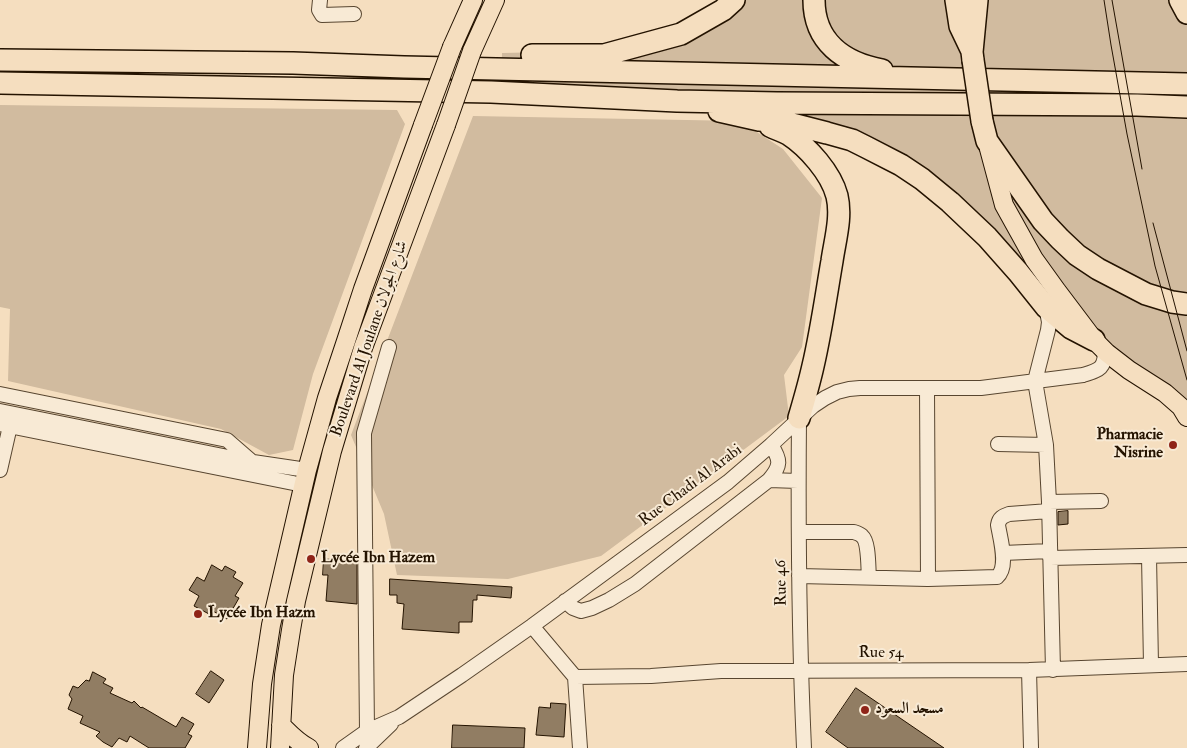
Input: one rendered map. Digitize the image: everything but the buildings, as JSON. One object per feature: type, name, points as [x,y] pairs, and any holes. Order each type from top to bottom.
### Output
[{"type":"highway","points":[[293,63],[336,58],[604,55],[681,34],[723,10],[734,0]]},
{"type":"highway","points":[[814,0],[819,26],[830,46],[839,53],[867,68],[926,78]]},
{"type":"highway","points":[[956,0],[960,26],[973,56]]},
{"type":"highway","points":[[977,0],[973,56],[985,131],[1043,221],[1077,255],[1098,269],[1146,294],[1172,302],[1187,304]]},
{"type":"highway","points":[[1180,0],[1187,13]]},
{"type":"highway","points":[[0,60],[293,63],[1187,84]]},
{"type":"highway","points":[[0,83],[491,92],[677,101],[1187,107]]},
{"type":"highway","points":[[677,101],[759,120],[784,122],[842,137],[866,146],[901,165],[950,202],[987,237],[1046,307],[1071,328],[1099,345]]},
{"type":"highway","points":[[759,120],[796,140],[807,150],[827,175],[834,186],[837,197],[838,223],[829,278],[813,366],[799,418]]},
{"type":"main road","name":"Boulevard Al Joulane شارع الجولان","points":[[257,748],[262,684],[276,596],[327,398],[348,333],[423,125],[472,0]]},
{"type":"main road","name":"Boulevard Al Joulane شارع الجولان","points":[[280,748],[284,675],[296,601],[332,451],[363,348],[472,51],[495,0]]},
{"type":"main road","points":[[985,131],[1004,205],[1034,258],[1062,298],[1099,345],[1129,370],[1165,393],[1181,407],[1187,417]]},
{"type":"main road","points":[[281,725],[304,746],[309,748]]},
{"type":"street","points":[[320,0],[319,10],[322,15],[354,14]]},
{"type":"street","points":[[1046,307],[1049,322],[1048,330],[1035,381],[1046,445],[1053,670]]},
{"type":"street","name":"Rue Chadi Al Arabi","points":[[343,748],[367,732],[399,717],[532,626],[728,482],[771,446],[813,406],[837,392],[860,388],[981,388],[1074,377],[1093,372],[1104,364],[1099,345]]},
{"type":"street","points":[[367,732],[364,432],[389,347]]},
{"type":"street","points":[[927,388],[928,579]]},
{"type":"street","points":[[0,394],[227,440],[253,462]]},
{"type":"street","name":"Rue 46","points":[[799,418],[800,672],[804,748]]},
{"type":"street","points":[[3,419],[305,478]]},
{"type":"street","points":[[3,419],[253,462],[305,478]]},
{"type":"street","points":[[0,470],[3,419]]},
{"type":"street","points":[[998,444],[1046,445]]},
{"type":"street","points":[[565,601],[581,611],[592,608],[635,584],[769,480],[779,465],[778,456],[771,446]]},
{"type":"street","points":[[769,480],[798,480]]},
{"type":"street","points":[[799,576],[928,579],[997,577],[1001,574],[1003,567],[1003,552],[998,525],[1001,518],[1009,514],[1049,507],[1102,501]]},
{"type":"street","points":[[799,532],[854,532],[860,534],[866,544],[869,577]]},
{"type":"street","points":[[1003,552],[1050,555],[1187,555]]},
{"type":"street","points":[[1149,556],[1151,665]]},
{"type":"street","points":[[532,626],[575,677],[580,748]]},
{"type":"street","name":"Rue 54","points":[[575,677],[651,676],[721,672],[1053,670],[1187,664]]},
{"type":"street","points":[[1029,670],[1031,748]]},
{"type":"street","name":"Rue Chadi Al Arabi","points":[[366,748],[399,717]]},
{"type":"shaded area","points":[[726,0],[1187,0],[1187,409],[1123,360],[899,157],[748,109],[501,95],[502,53],[638,50]]},
{"type":"shaded area","points":[[0,105],[397,110],[405,124],[313,374],[293,450],[269,455],[221,429],[8,381],[10,309],[0,307]]},
{"type":"shaded area","points":[[473,116],[740,121],[783,149],[822,198],[802,347],[784,375],[789,416],[601,556],[508,579],[397,575],[384,514],[351,435]]},
{"type":"tram line","points":[[1104,0],[1127,134],[1155,266],[1187,380]]},
{"type":"tram line","points":[[1112,0],[1142,169]]},
{"type":"tram line","points":[[1153,223],[1187,351]]},
{"type":"place","name":"Pharmacie Nisrine","points":[[1173,445]]},
{"type":"place","name":"Lycée Ibn Hazem","points":[[311,559]]},
{"type":"place","name":"Lycée Ibn Hazm","points":[[198,614]]},
{"type":"place","name":"مسجد السعود","points":[[865,710]]}]
